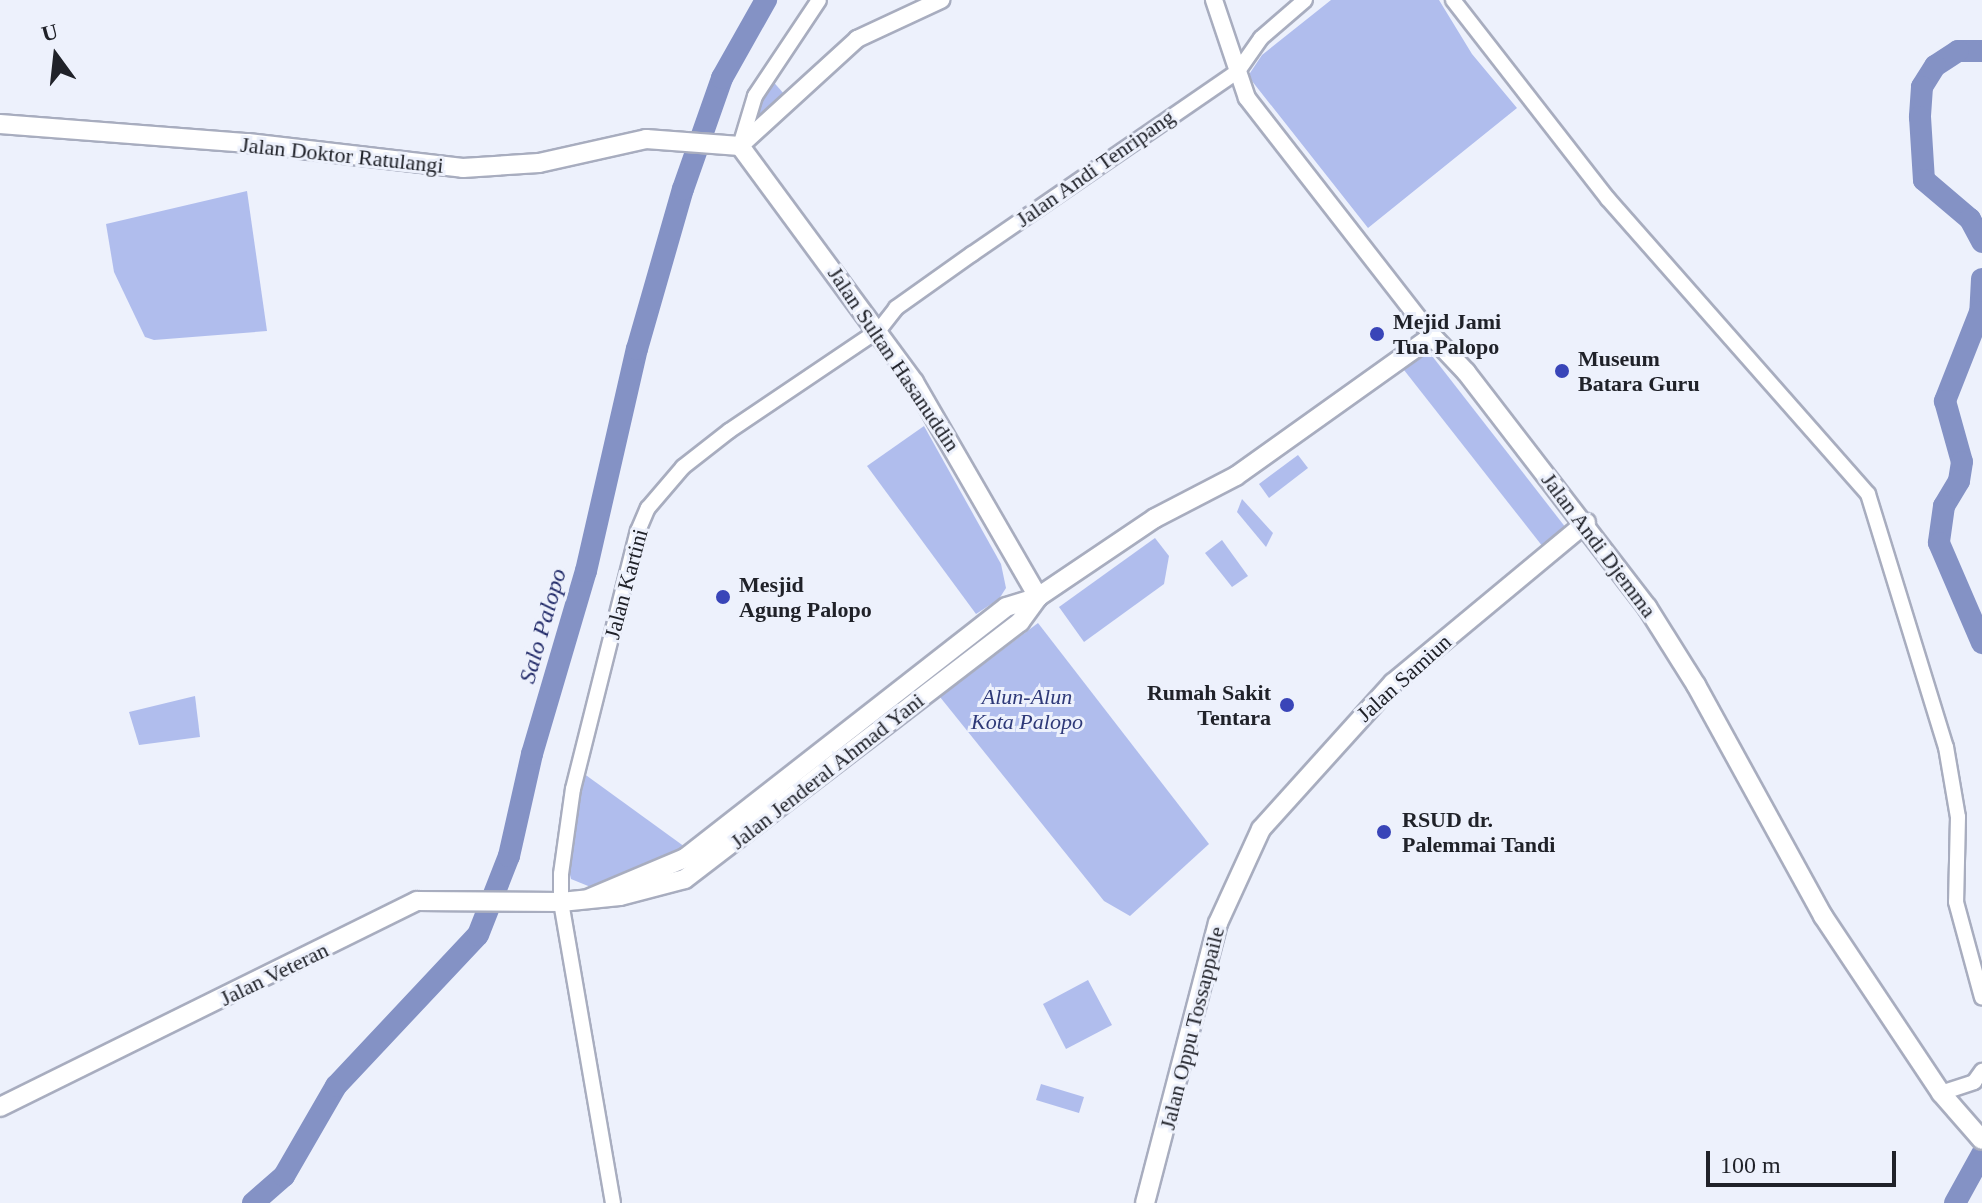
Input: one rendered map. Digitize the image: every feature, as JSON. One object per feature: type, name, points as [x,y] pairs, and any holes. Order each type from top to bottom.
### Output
[{"type":"main road","points":[[733,148],[857,39],[941,0]]},
{"type":"main road","name":"Jalan Andi Djemma","points":[[1214,0],[1247,98],[1432,336],[1586,523],[1677,652],[1823,916],[1941,1093],[1972,1134]]},
{"type":"main road","name":"Jalan Doktor Ratulangi","points":[[0,124],[489,169],[556,160],[630,141],[681,142],[733,148]]},
{"type":"main road","name":"Jalan Sultan Hasanuddin","points":[[733,148],[879,330],[960,455],[1038,597]]},
{"type":"main road","name":"Jalan Jenderal Ahmad Yani","points":[[590,898],[685,858],[750,803],[877,709],[1006,607],[1038,597],[1155,518],[1236,476],[1432,336]]},
{"type":"main road","name":"Jalan Samiun","points":[[1246,857],[1261,829],[1373,702],[1586,523]]},
{"type":"main road","name":"Jalan Jenderal Ahmad Yani","points":[[561,902],[646,891],[685,879],[1028,616],[1038,597]]},
{"type":"main road","points":[[877,709],[890,724]]},
{"type":"main road","points":[[750,803],[763,820]]},
{"type":"main road","name":"Jalan Oppu Tossappaile","points":[[1145,1203],[1218,923],[1246,857]]},
{"type":"main road","name":"Jalan Veteran","points":[[0,1107],[405,906],[426,900],[472,905],[561,902]]},
{"type":"main road","points":[[1972,1134],[1982,1156]]},
{"type":"street","points":[[733,148],[755,96],[819,0]]},
{"type":"street","name":"Jalan Andi Tenripang","points":[[879,330],[896,308],[1238,71],[1261,38],[1305,0]]},
{"type":"street","points":[[1453,0],[1590,177],[1868,494],[1946,747],[1958,817],[1956,902],[1982,998]]},
{"type":"street","name":"Jalan Kartini","points":[[613,1203],[561,902],[573,789],[638,531],[648,508],[695,457],[879,330]]},
{"type":"street","points":[[1941,1093],[1974,1082],[1982,1071]]},
{"type":"green space","points":[[1331,0],[1439,0],[1472,54],[1517,108],[1368,228],[1248,76],[1262,55]]},
{"type":"green space","points":[[769,77],[785,95],[754,122],[758,97]]},
{"type":"green space","points":[[247,191],[267,331],[154,340],[145,337],[114,272],[106,224]]},
{"type":"green space","points":[[1429,352],[1566,528],[1543,547],[1404,370]]},
{"type":"green space","points":[[924,426],[1001,564],[1006,588],[999,599],[976,614],[867,466]]},
{"type":"green space","points":[[1298,455],[1308,468],[1269,498],[1259,484]]},
{"type":"green space","points":[[1242,499],[1273,533],[1266,547],[1237,512]]},
{"type":"green space","points":[[1155,538],[1169,556],[1164,584],[1084,642],[1059,607]]},
{"type":"green space","points":[[1222,540],[1248,576],[1232,587],[1205,553]]},
{"type":"green space","name":"Alun-Alun Kota Palopo","points":[[1038,623],[1209,844],[1130,916],[1104,901],[940,697]]},
{"type":"green space","points":[[195,696],[200,737],[139,745],[129,712]]},
{"type":"green space","points":[[583,773],[685,847],[665,862],[593,888],[571,879],[566,859]]},
{"type":"green space","points":[[1088,980],[1112,1025],[1066,1049],[1043,1004]]},
{"type":"green space","points":[[1041,1084],[1084,1097],[1079,1113],[1036,1100]]},
{"type":"waterway","name":"Salo Palopo","points":[[253,1203],[284,1176],[336,1086],[478,935],[509,856],[532,754],[586,571],[637,349],[683,189],[722,78],[766,0]]},
{"type":"waterway","points":[[1982,51],[1958,51],[1935,66],[1922,87],[1920,117],[1924,180],[1970,219],[1982,242]]},
{"type":"waterway","points":[[1982,279],[1980,312],[1945,401],[1962,462],[1959,481],[1944,506],[1939,543],[1982,643]]},
{"type":"waterway","points":[[1955,1203],[1982,1154]]},
{"type":"place","name":"Mejid Jami Tua Palopo","points":[[1377,334]]},
{"type":"place","name":"Museum Batara Guru","points":[[1562,371]]},
{"type":"place","name":"Mesjid Agung Palopo","points":[[723,597]]},
{"type":"place","name":"Rumah Sakit Tentara","points":[[1287,705]]},
{"type":"place","name":"RSUD dr. Palemmai Tandi","points":[[1384,832]]}]
